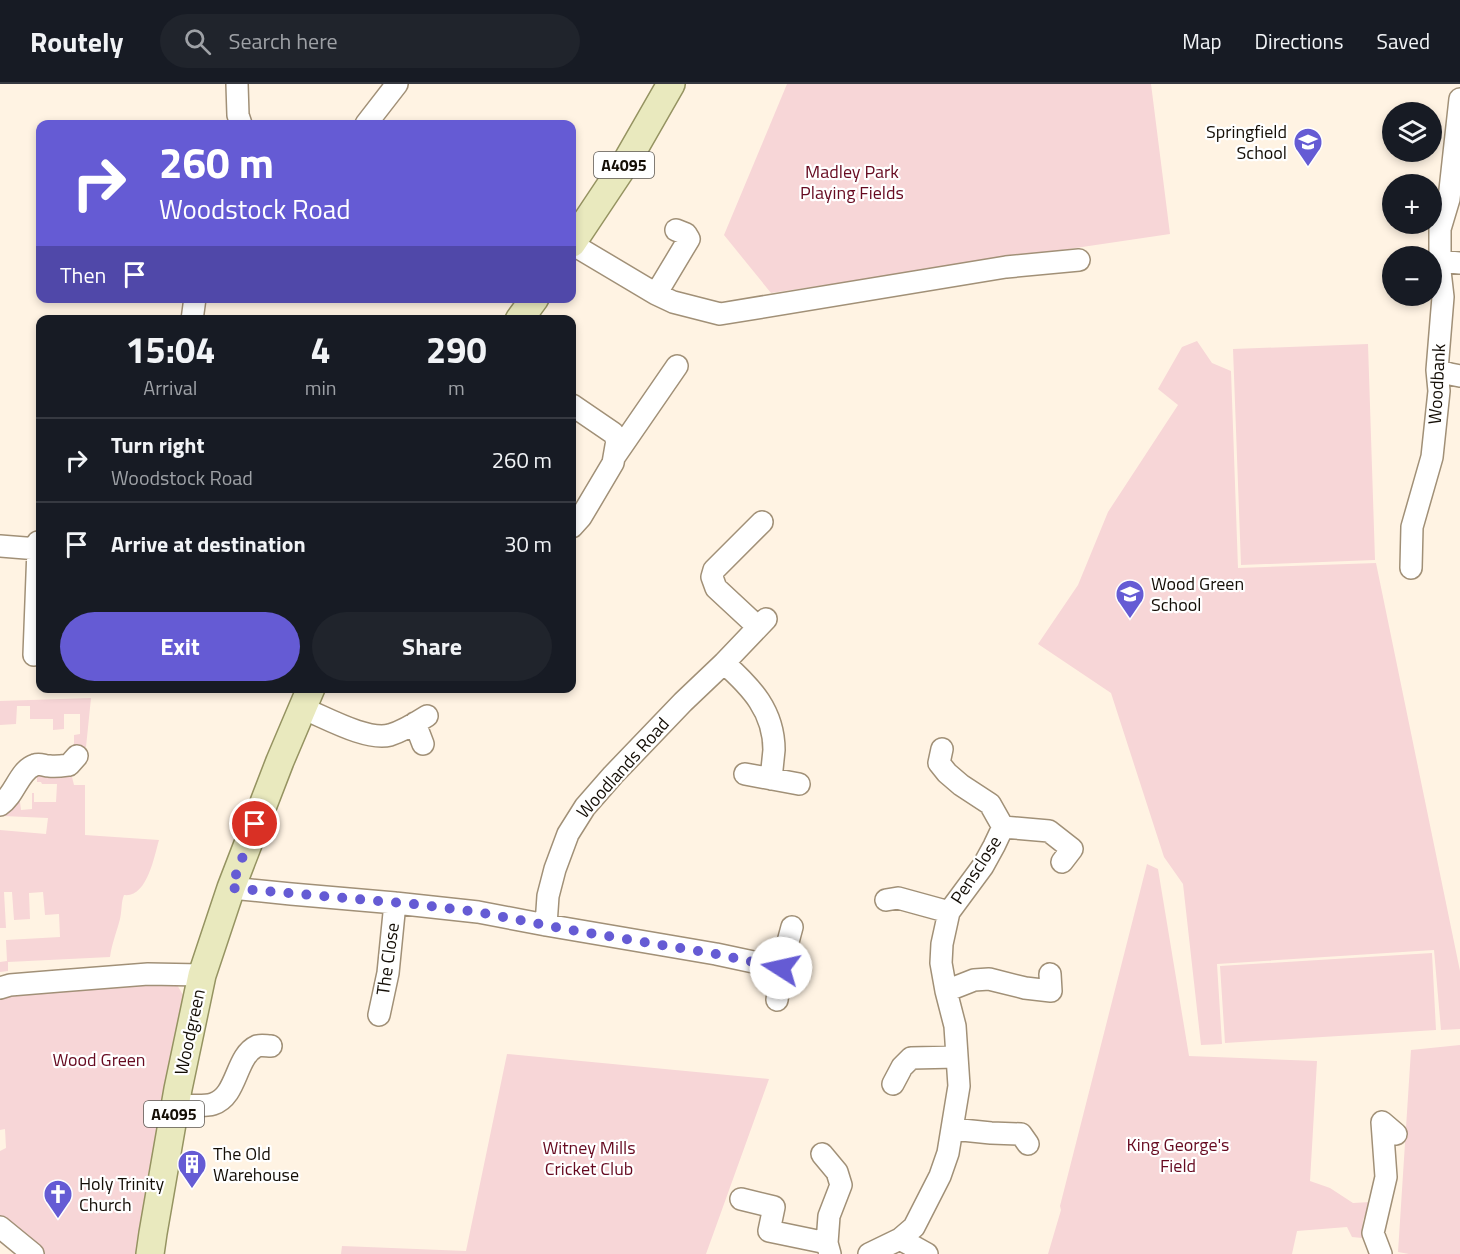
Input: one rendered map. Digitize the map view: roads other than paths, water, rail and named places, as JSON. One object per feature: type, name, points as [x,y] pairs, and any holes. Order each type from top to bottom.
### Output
[{"type":"main road","name":"A4095","points":[[576,238],[628,159],[671,84]]},
{"type":"main road","name":"A4095","points":[[202,975],[231,888],[307,698]]},
{"type":"main road","name":"Woodgreen","points":[[150,1254],[202,975]]},
{"type":"street","points":[[237,84],[240,120]]},
{"type":"street","points":[[369,120],[397,84]]},
{"type":"street","name":"Woodbank","points":[[1411,568],[1412,526],[1432,458],[1439,391],[1437,370],[1443,297],[1450,262],[1440,228],[1449,199],[1460,99]]},
{"type":"street","points":[[665,298],[689,239],[686,234],[676,230]]},
{"type":"street","points":[[576,246],[665,298],[720,314],[995,269],[1079,260]]},
{"type":"street","points":[[615,456],[677,366]]},
{"type":"street","points":[[1437,370],[1460,376]]},
{"type":"street","points":[[576,408],[613,433],[617,440],[613,464],[576,522]]},
{"type":"street","name":"Woodlands Road","points":[[546,926],[548,896],[555,869],[568,834],[585,807],[683,702],[762,623],[716,588],[712,577],[714,570],[762,522]]},
{"type":"street","points":[[0,546],[36,545]]},
{"type":"street","points":[[34,655],[36,614]]},
{"type":"street","points":[[724,663],[753,690],[764,707],[770,724],[774,748],[771,778]]},
{"type":"street","points":[[307,698],[361,733],[373,736],[390,735],[421,720],[423,744]]},
{"type":"street","name":"Pensclose","points":[[936,760],[961,785],[990,804],[1003,827]]},
{"type":"street","points":[[0,805],[7,800],[25,771],[32,766],[38,764],[74,765]]},
{"type":"street","points":[[746,774],[799,784]]},
{"type":"street","name":"Pensclose","points":[[1003,827],[1049,831],[1074,853]]},
{"type":"street","name":"Pensclose","points":[[869,1254],[900,1239],[914,1227],[940,1176],[948,1153],[959,1086],[955,1026],[941,963],[942,944],[950,912],[982,866],[1003,827]]},
{"type":"street","points":[[231,888],[478,912],[546,926],[716,954],[781,968]]},
{"type":"street","name":"Pensclose","points":[[891,893],[950,912]]},
{"type":"street","name":"The Close","points":[[379,1015],[388,973],[396,903]]},
{"type":"street","points":[[777,1000],[781,968],[792,927]]},
{"type":"street","name":"Woodgreen","points":[[0,988],[10,985],[148,974],[202,975]]},
{"type":"street","points":[[946,991],[974,980],[989,979],[1025,988],[1051,991],[1050,974]]},
{"type":"street","points":[[176,1105],[212,1105],[221,1100],[230,1089],[249,1052],[260,1045],[271,1046]]},
{"type":"street","points":[[893,1083],[902,1067],[911,1058],[957,1057]]},
{"type":"street","points":[[1381,1254],[1373,1233],[1386,1177],[1382,1122],[1396,1134]]},
{"type":"street","points":[[952,1129],[991,1133],[1024,1133]]},
{"type":"street","points":[[741,1199],[774,1207],[769,1231],[828,1249],[829,1216],[841,1185],[837,1172],[822,1154]]},
{"type":"street","points":[[3,1237],[33,1254]]},
{"type":"street","points":[[900,1239],[927,1254]]},
{"type":"place","name":"Springfield School","points":[[1308,168]]},
{"type":"place","name":"Wood Green School","points":[[1130,620]]},
{"type":"place","name":"The Old Warehouse","points":[[192,1190]]},
{"type":"place","name":"Holy Trinity Church","points":[[58,1220]]},
{"type":"park label","name":"Madley Park Playing Fields","points":[[852,182]]},
{"type":"park label","name":"Wood Green","points":[[99,1060]]},
{"type":"park label","name":"King George's Field","points":[[1178,1155]]},
{"type":"park label","name":"Witney Mills Cricket Club","points":[[589,1158]]}]
